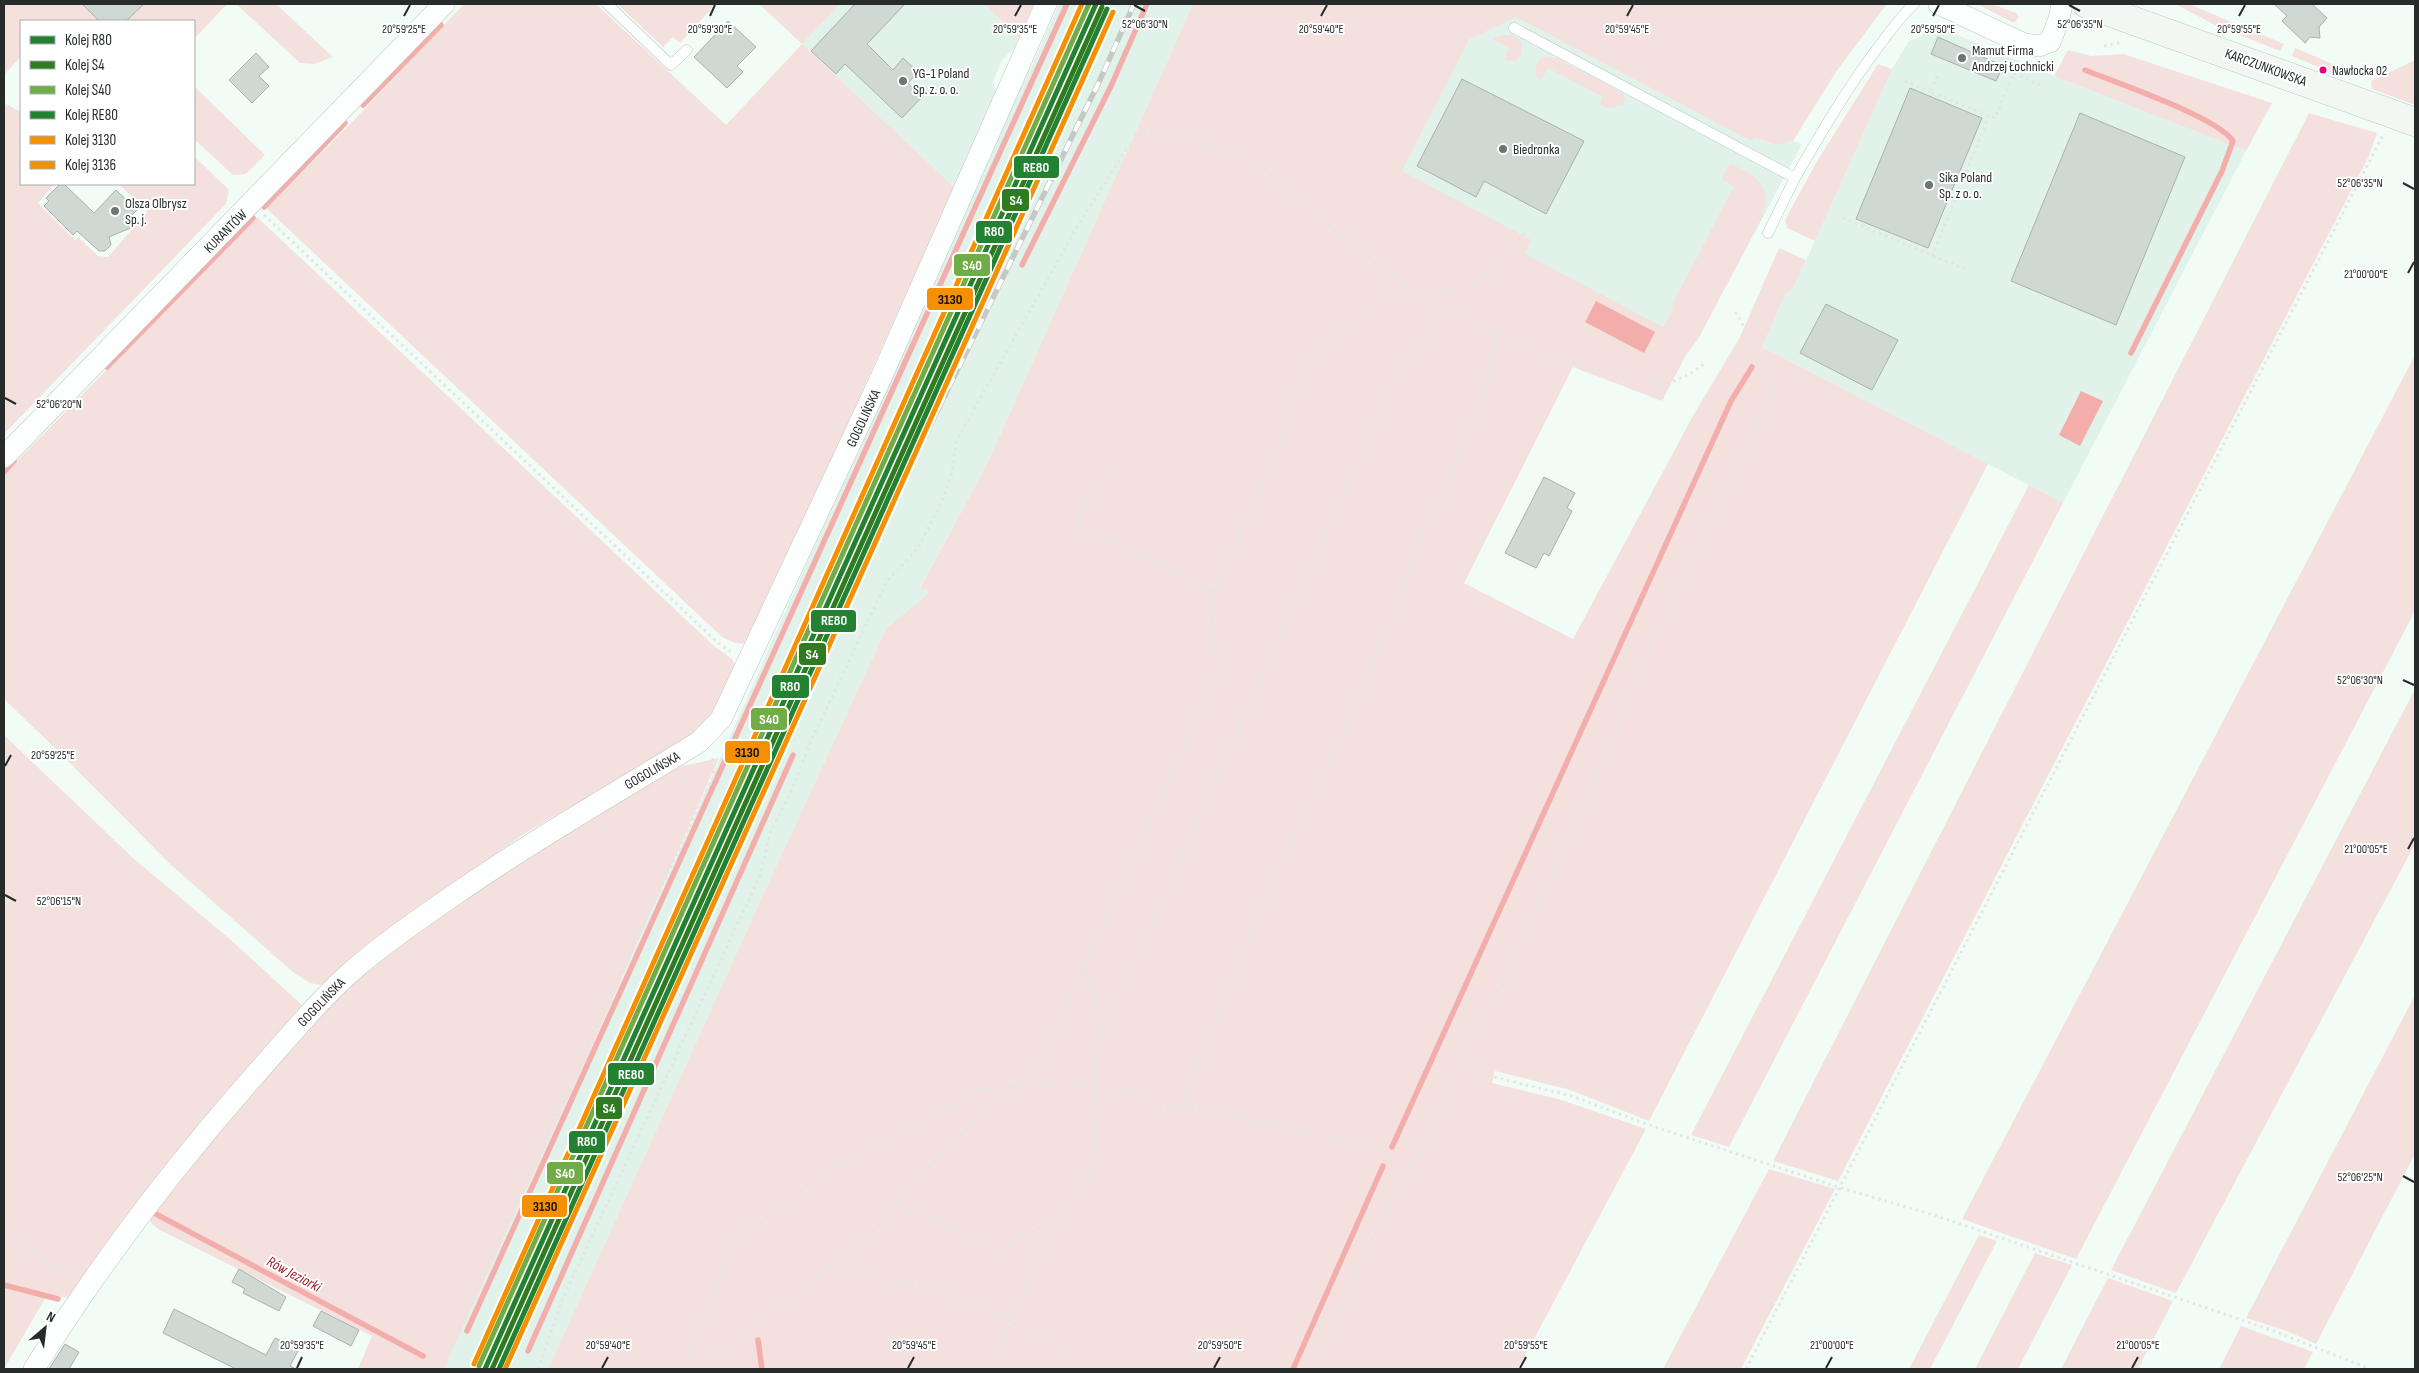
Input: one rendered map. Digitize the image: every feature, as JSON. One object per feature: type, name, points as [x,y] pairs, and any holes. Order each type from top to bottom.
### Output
[{"type":"street","name":"GOGOLIŃSKA","points":[[34,1369],[91,1280],[138,1215],[224,1110],[336,985],[417,920],[525,846],[699,742],[722,720],[880,380],[1046,4]]},
{"type":"street","points":[[1939,4],[2024,44],[2038,46],[2050,42],[2059,20],[2062,4]]},
{"type":"street","name":"KARCZUNKOWSKA","points":[[2087,4],[2404,118]]},
{"type":"street","name":"KURANTÓW","points":[[4,457],[439,5]]},
{"type":"lane","points":[[608,4],[671,65],[687,50]]},
{"type":"lane","points":[[1768,233],[1795,178],[1838,103],[1875,51],[1914,4]]},
{"type":"lane","points":[[1514,28],[1795,178]]},
{"type":"path","points":[[1905,81],[1995,118],[2014,74],[2040,85]]},
{"type":"path","points":[[1930,92],[1937,76]]},
{"type":"path","points":[[1932,256],[1989,116]]},
{"type":"path","points":[[1746,1369],[2404,118]]},
{"type":"path","points":[[538,1369],[563,1298],[760,876],[770,833],[791,792],[812,741],[887,581],[918,548],[941,503],[952,473],[958,440],[1078,225],[1126,150],[1140,135],[1155,130],[1217,145],[1257,161],[1357,250],[1422,296],[1445,304],[1499,332],[1558,359],[1636,382],[1668,384],[1690,374],[1705,363]]},
{"type":"path","points":[[262,213],[718,643]]},
{"type":"path","points":[[1843,218],[1965,269]]},
{"type":"path","points":[[700,1369],[878,1226],[914,1183],[1027,1074],[1045,1052],[1219,671],[1211,606],[1215,591],[1277,450],[1296,390],[1310,360],[1324,341],[1376,300],[1422,296],[1472,285],[1488,275],[1512,245],[1527,232]]},
{"type":"path","points":[[1098,1045],[1396,376],[1420,350],[1445,304]]},
{"type":"path","points":[[1310,1369],[1355,1278],[1378,1225],[1414,1164],[1458,1063],[1461,1050],[1500,985],[1612,744],[1621,713],[1653,640],[1774,390],[1769,372],[1753,348],[1746,328],[1734,310]]},
{"type":"path","points":[[1183,1107],[1212,1029],[1280,864],[1337,748],[1404,586],[1423,525],[1440,504],[1470,426],[1483,407],[1490,365],[1499,332]]},
{"type":"path","points":[[1108,461],[1078,522],[1086,534],[1111,540],[1215,591]]},
{"type":"path","points":[[448,1352],[603,1010],[714,776],[714,761],[699,742]]},
{"type":"path","points":[[989,1369],[1059,1215],[1090,1176],[1095,1156],[1098,1084],[1098,1007],[1084,967]]},
{"type":"path","points":[[1458,1063],[1494,1076],[1572,1096],[1649,1125],[1840,1188],[1934,1215],[2236,1318],[2370,1369]]},
{"type":"path","points":[[683,1369],[733,1244],[824,1173],[978,1089],[1098,1084],[1132,1092],[1160,1105],[1183,1107],[1290,1127],[1374,1148],[1414,1164]]},
{"type":"path","points":[[898,1203],[994,1250],[1011,1244],[1059,1215]]},
{"type":"path","points":[[4,1227],[46,1264],[91,1280]]},
{"type":"path","points":[[828,1265],[872,1277],[924,1286],[1010,1320],[1085,1369]]},
{"type":"shaded area","points":[[4,4],[227,4],[195,38],[195,20],[20,20],[20,57],[4,75]]},
{"type":"shaded area","points":[[236,4],[276,4],[333,57],[314,64],[300,63]]},
{"type":"shaded area","points":[[464,4],[596,4],[726,125],[802,44],[954,187],[750,641],[746,643],[732,642],[722,637],[266,208],[353,121]]},
{"type":"shaded area","points":[[617,4],[716,4],[680,43],[673,37],[663,47]]},
{"type":"shaded area","points":[[759,4],[840,4],[802,44]]},
{"type":"shaded area","points":[[840,4],[984,4],[1019,37],[1014,48],[1002,60],[993,82],[996,90],[954,187],[802,44]]},
{"type":"shaded area","points":[[984,4],[1034,4],[1019,37]]},
{"type":"shaded area","points":[[1059,4],[1193,4],[988,462],[920,587],[931,592],[886,629],[548,1369],[444,1369],[590,1051],[863,437],[1020,76],[1030,70]]},
{"type":"shaded area","points":[[1193,4],[1886,5],[1836,72],[1793,141],[1776,145],[1754,137],[1751,141],[1516,17],[1469,40],[1402,171],[1531,240],[1525,254],[1663,327],[1673,310],[1672,305],[1734,186],[1721,179],[1730,163],[1753,176],[1759,182],[1765,195],[1765,203],[1762,213],[1764,214],[1698,339],[1686,355],[1662,401],[1573,367],[1464,583],[1573,639],[1694,414],[1740,337],[1779,248],[1806,260],[1793,288],[1785,294],[1762,347],[1988,464],[1649,1121],[1570,1090],[1495,1071],[1492,1083],[1562,1100],[1646,1129],[1518,1369],[548,1369],[886,629],[930,592],[920,588],[988,462]]},
{"type":"shaded area","points":[[1977,4],[1991,4],[2016,13],[2019,17],[2015,22],[2012,22]]},
{"type":"shaded area","points":[[2175,4],[2189,4],[2284,44],[2280,51],[2221,28]]},
{"type":"shaded area","points":[[1516,17],[1751,141],[1753,136],[1775,145],[1793,141],[1802,144],[1698,339],[1686,355],[1392,190],[1469,40]]},
{"type":"shaded area","name":"Sika Poland Sp. z o. o.","points":[[1929,23],[2054,76],[2246,151],[2063,503],[1762,347],[1785,294],[1793,288],[1810,252],[1892,69],[1909,41],[1921,37]]},
{"type":"shaded area","points":[[1502,35],[1513,35],[1522,43],[1522,54],[1515,61],[1504,60],[1509,48],[1493,39]]},
{"type":"shaded area","points":[[2295,48],[2347,70],[2342,77],[2292,56]]},
{"type":"shaded area","points":[[2068,50],[2091,56],[2123,54],[2272,103],[2246,151],[2054,76]]},
{"type":"shaded area","points":[[1547,56],[1558,59],[1622,93],[1625,99],[1623,106],[1618,104],[1614,108],[1608,108],[1600,105],[1603,97],[1548,68],[1541,80],[1538,79],[1536,65],[1540,59]]},
{"type":"shaded area","points":[[2415,60],[2415,105],[2372,89],[2371,81]]},
{"type":"shaded area","points":[[1878,64],[1892,69],[1815,241],[1787,228],[1785,220],[1816,163]]},
{"type":"shaded area","points":[[195,87],[265,155],[246,174],[233,175],[195,140]]},
{"type":"shaded area","points":[[4,103],[20,111],[20,185],[54,185],[38,203],[75,240],[78,237],[98,256],[108,257],[147,212],[120,185],[195,185],[195,157],[229,190],[226,204],[4,434]]},
{"type":"shaded area","points":[[2309,113],[2377,133],[2369,156],[1838,1181],[1773,1161]]},
{"type":"shaded area","points":[[257,217],[714,646],[732,659],[738,669],[715,712],[691,735],[679,744],[522,835],[321,985],[310,983],[294,973],[170,864],[4,699],[4,474]]},
{"type":"shaded area","points":[[1596,301],[1655,332],[1644,353],[1585,322]]},
{"type":"shaded area","points":[[2415,355],[2415,611],[2076,1259],[1962,1219]]},
{"type":"shaded area","points":[[2081,391],[2103,401],[2080,446],[2059,435]]},
{"type":"shaded area","points":[[2029,485],[2063,503],[1729,1147],[1691,1135]]},
{"type":"shaded area","points":[[2415,689],[2415,844],[2176,1293],[2111,1270]]},
{"type":"shaded area","points":[[4,735],[133,858],[232,941],[302,1005],[227,1096],[70,1298],[47,1295],[4,1369]]},
{"type":"shaded area","points":[[719,758],[590,1051],[444,1369],[358,1369],[372,1336],[158,1229],[150,1222],[147,1215],[176,1185],[317,1015],[392,948],[664,767],[688,765]]},
{"type":"shaded area","points":[[2415,995],[2415,1154],[2316,1344],[2287,1331],[2246,1318]]},
{"type":"shaded area","points":[[1769,1169],[1835,1189],[1741,1369],[1663,1369]]},
{"type":"shaded area","points":[[1979,1235],[1997,1241],[1930,1369],[1909,1369]]},
{"type":"shaded area","points":[[2035,1253],[2072,1265],[2018,1369],[1975,1369]]},
{"type":"shaded area","points":[[2108,1278],[2173,1301],[2138,1369],[2061,1369]]},
{"type":"shaded area","points":[[2241,1326],[2313,1352],[2304,1369],[2219,1369]]},
{"type":"building","points":[[82,4],[144,4],[127,20],[98,20]]},
{"type":"building","points":[[855,4],[905,4],[867,44],[893,70],[903,58],[918,72],[908,83],[922,97],[902,118],[845,64],[836,74],[811,51]]},
{"type":"building","points":[[2274,4],[2312,4],[2327,18],[2319,27],[2320,38],[2310,37],[2305,43],[2282,21],[2287,16]]},
{"type":"building","points":[[728,21],[756,47],[737,66],[743,72],[727,88],[694,57]]},
{"type":"building","points":[[1938,37],[2003,66],[1996,81],[1931,54]]},
{"type":"building","points":[[256,53],[269,67],[259,76],[269,86],[252,103],[229,80]]},
{"type":"building","name":"Biedronka","points":[[1462,79],[1584,141],[1546,214],[1484,181],[1476,197],[1417,166]]},
{"type":"building","points":[[1910,88],[1982,118],[1928,248],[1856,219]]},
{"type":"building","points":[[2080,113],[2185,157],[2116,325],[2011,281]]},
{"type":"building","points":[[59,185],[65,185],[94,213],[116,190],[137,210],[127,220],[133,227],[109,237],[111,245],[105,251],[99,251],[77,231],[73,235],[44,206],[49,201],[46,198]]},
{"type":"building","points":[[1826,304],[1898,340],[1872,390],[1800,353]]},
{"type":"building","points":[[1544,477],[1575,493],[1567,508],[1572,511],[1549,556],[1544,553],[1536,568],[1505,553]]},
{"type":"building","points":[[239,1269],[286,1297],[279,1311],[243,1293],[245,1289],[232,1282]]},
{"type":"building","points":[[174,1309],[266,1355],[275,1338],[299,1349],[290,1366],[296,1369],[236,1369],[163,1333]]},
{"type":"building","points":[[321,1311],[359,1330],[351,1346],[313,1326]]},
{"type":"building","points":[[65,1344],[79,1352],[69,1369],[49,1369]]},
{"type":"waterway","points":[[467,1331],[1067,4]]},
{"type":"waterway","points":[[1022,265],[1111,86],[1147,4]]},
{"type":"waterway","points":[[363,105],[441,25]]},
{"type":"waterway","points":[[2085,70],[2188,111],[2208,122],[2233,141],[2222,171],[2131,353]]},
{"type":"waterway","points":[[264,207],[345,123]]},
{"type":"waterway","points":[[107,367],[253,218]]},
{"type":"waterway","points":[[1392,1147],[1731,401],[1752,367]]},
{"type":"waterway","points":[[4,472],[14,461]]},
{"type":"waterway","points":[[528,1351],[793,755]]},
{"type":"waterway","points":[[1293,1369],[1383,1166]]},
{"type":"waterway","name":"Rów Jeziorki","points":[[154,1213],[423,1356]]},
{"type":"waterway","name":"Rów Jeziorki","points":[[4,1285],[58,1299]]},
{"type":"waterway","points":[[758,1340],[762,1369]]},
{"type":"railway","points":[[502,1369],[867,554],[1100,80],[1134,4]]},
{"type":"rail line","name":"3130","points":[[474,1364],[1082,4]]},
{"type":"rail line","name":"S40","points":[[479,1366],[1089,4]]},
{"type":"rail line","name":"R80","points":[[485,1369],[1096,4]]},
{"type":"rail line","name":"S4","points":[[492,1369],[1102,7]]},
{"type":"rail line","name":"RE80","points":[[499,1369],[1107,9]]},
{"type":"rail line","name":"3136","points":[[505,1369],[1113,12]]},
{"type":"place","name":"Mamut Firma Andrzej Łochnicki","points":[[1962,58]]},
{"type":"place","name":"Nawłocka 02","points":[[2323,70]]},
{"type":"place","name":"YG-1 Poland Sp. z. o. o.","points":[[903,81]]},
{"type":"place","name":"Biedronka","points":[[1503,149]]},
{"type":"place","name":"Sika Poland Sp. z o. o.","points":[[1929,185]]},
{"type":"place","name":"Olsza Olbrysz Sp. j.","points":[[115,211]]}]
